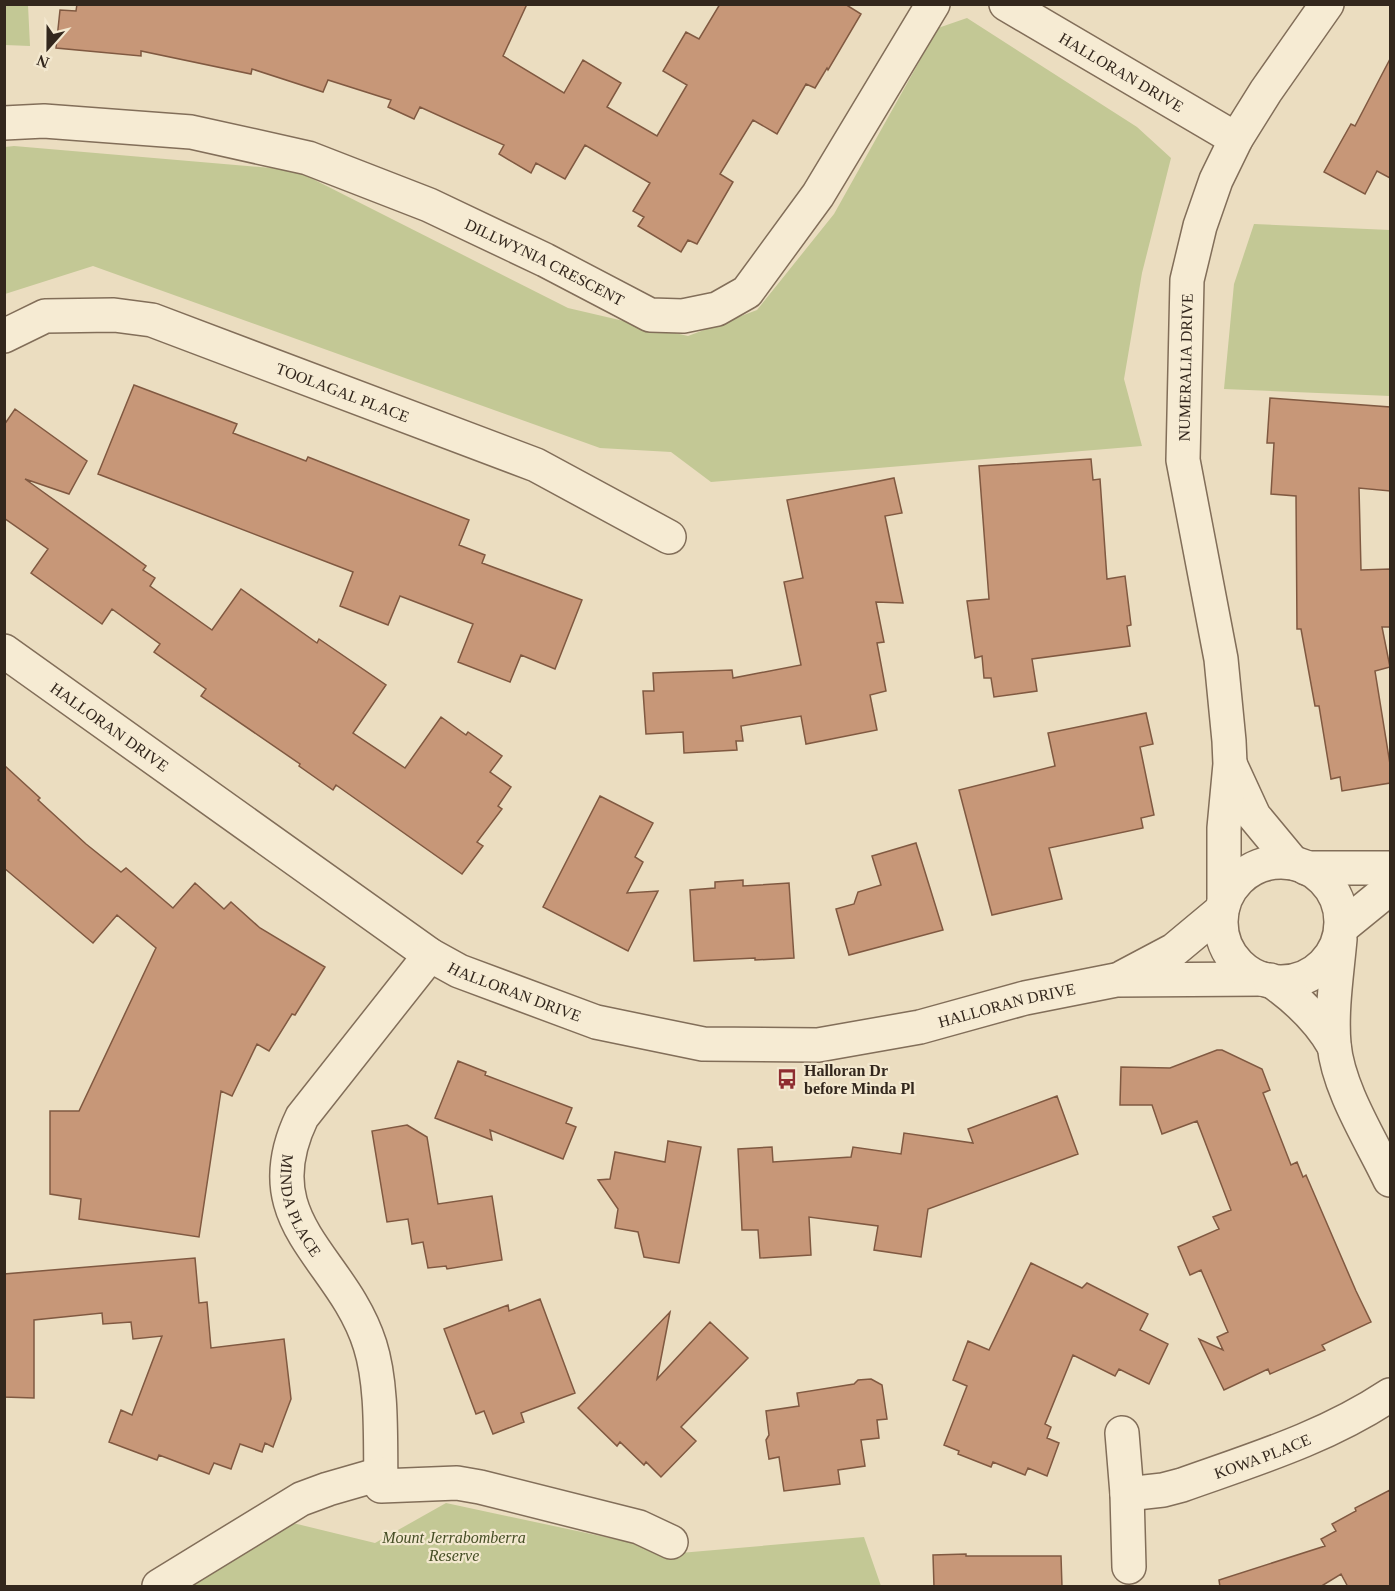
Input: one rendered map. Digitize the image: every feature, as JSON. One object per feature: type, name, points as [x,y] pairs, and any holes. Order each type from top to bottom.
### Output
[{"type":"street","name":"DILLWYNIA CRESCENT","points":[[4,123],[45,121],[191,132],[308,158],[429,205],[545,260],[650,315],[683,316],[717,309],[747,292],[818,195],[933,4]]},
{"type":"street","name":"HALLORAN DRIVE","points":[[1006,4],[1236,139]]},
{"type":"street","name":"NUMERALIA DRIVE","points":[[1223,905],[1224,828],[1230,764],[1226,694],[1183,460],[1187,280],[1200,226],[1213,189],[1236,139],[1266,91],[1327,4]]},
{"type":"street","name":"TOOLAGAL PLACE","points":[[4,336],[45,316],[114,315],[152,321],[536,465],[669,537]]},
{"type":"street","name":"HALLORAN DRIVE","points":[[4,651],[430,955],[459,971],[596,1023],[703,1044],[818,1045],[920,1027],[1025,998],[1116,980],[1266,980]]},
{"type":"street","name":"NUMERALIA DRIVE","points":[[1230,764],[1254,816],[1300,865]]},
{"type":"street","points":[[1334,1046],[1308,1010],[1266,980],[1244,968],[1229,952],[1222,932],[1223,905],[1233,886],[1252,869],[1268,863],[1390,868]]},
{"type":"street","points":[[1300,865],[1323,880],[1336,897],[1341,917],[1334,1046],[1338,1065],[1350,1097],[1390,1180]]},
{"type":"street","points":[[1266,980],[1291,981],[1318,969],[1332,954],[1340,931],[1390,888]]},
{"type":"street","name":"HALLORAN DRIVE","points":[[1116,980],[1174,950],[1223,905]]},
{"type":"street","name":"MINDA PLACE","points":[[380,1480],[376,1373],[369,1343],[355,1310],[300,1228],[288,1194],[287,1173],[293,1134],[302,1117],[430,955]]},
{"type":"street","name":"KOWA PLACE","points":[[1127,1494],[1163,1490],[1182,1485],[1309,1439],[1352,1419],[1390,1395]]},
{"type":"street","points":[[1122,1433],[1127,1494],[1129,1567]]},
{"type":"street","points":[[159,1587],[301,1499],[328,1489],[380,1480],[466,1484],[639,1527],[671,1542]]},
{"type":"green space","points":[[5,4],[28,5],[30,46],[5,45]]},
{"type":"green space","points":[[967,18],[1137,127],[1171,158],[1142,273],[1124,379],[1142,446],[711,482],[671,452],[600,448],[93,266],[5,294],[5,147],[14,146],[295,170],[568,308],[688,336],[757,310],[834,214],[938,28]]},
{"type":"green space","points":[[1254,224],[1390,230],[1390,396],[1224,389],[1234,284]]},
{"type":"green space","name":"Mount Jerrabomberra Reserve","points":[[446,1503],[680,1553],[864,1537],[881,1586],[187,1586],[293,1523],[375,1543]]},
{"type":"building","points":[[77,4],[527,4],[503,56],[564,93],[583,60],[621,83],[607,107],[657,136],[687,85],[663,71],[686,32],[699,39],[720,4],[845,4],[861,14],[828,70],[827,68],[815,88],[806,84],[777,134],[753,120],[720,174],[733,182],[697,244],[688,240],[681,252],[638,226],[644,217],[633,211],[650,183],[585,145],[565,179],[536,163],[531,173],[499,154],[504,145],[420,107],[414,119],[388,107],[391,100],[328,80],[323,92],[252,69],[251,74],[141,51],[141,56],[56,48],[60,10],[76,11]]},
{"type":"building","points":[[1390,59],[1390,178],[1377,171],[1365,194],[1324,172],[1351,124],[1355,126]]},
{"type":"building","points":[[134,385],[237,424],[233,433],[306,461],[308,457],[469,520],[459,545],[485,555],[482,563],[582,600],[555,669],[521,655],[510,682],[458,662],[473,624],[400,596],[388,625],[340,606],[353,572],[98,474]]},
{"type":"building","points":[[1270,398],[1390,407],[1390,491],[1359,488],[1361,570],[1390,569],[1390,627],[1382,627],[1390,667],[1375,671],[1390,764],[1390,783],[1342,791],[1340,777],[1331,779],[1319,706],[1315,706],[1301,629],[1297,629],[1296,496],[1271,494],[1274,443],[1267,443]]},
{"type":"building","points":[[15,409],[87,461],[69,494],[25,479],[146,566],[143,570],[155,578],[150,586],[212,630],[241,589],[317,643],[319,639],[386,685],[353,733],[405,768],[441,717],[466,735],[468,732],[502,756],[490,772],[511,787],[498,806],[502,809],[477,842],[483,846],[462,874],[336,785],[333,790],[299,766],[300,764],[201,696],[206,689],[154,652],[160,644],[112,609],[102,624],[31,573],[48,549],[4,518],[4,425]]},
{"type":"building","points":[[1091,459],[1093,480],[1100,479],[1107,579],[1125,576],[1131,625],[1127,626],[1130,646],[1032,659],[1037,691],[994,697],[991,678],[984,678],[982,656],[975,658],[967,601],[989,599],[979,466]]},
{"type":"building","points":[[894,478],[902,513],[885,516],[903,603],[876,602],[884,642],[877,643],[886,691],[870,695],[877,730],[806,744],[801,716],[741,726],[743,741],[736,741],[737,750],[684,753],[683,732],[646,734],[643,691],[654,691],[653,673],[732,670],[733,678],[801,665],[784,582],[803,578],[787,500]]},
{"type":"building","points":[[1146,713],[1153,744],[1140,747],[1154,815],[1141,818],[1143,828],[1049,848],[1062,899],[992,915],[959,790],[1055,766],[1048,733]]},
{"type":"building","points":[[4,765],[86,844],[121,872],[126,868],[173,908],[195,883],[224,909],[231,902],[260,928],[325,967],[269,1051],[257,1044],[232,1096],[221,1091],[199,1237],[79,1219],[81,1199],[50,1194],[50,1111],[79,1111],[156,948],[117,915],[93,943],[4,868]]},
{"type":"building","points":[[600,796],[653,823],[635,857],[643,862],[627,893],[658,891],[628,951],[543,907]]},
{"type":"building","points":[[916,843],[943,930],[849,955],[836,909],[854,904],[858,892],[881,885],[872,856]]},
{"type":"building","points":[[743,880],[743,886],[789,883],[794,958],[694,961],[690,890],[715,888],[715,882]]},
{"type":"building","points":[[1222,1050],[1262,1069],[1270,1090],[1263,1093],[1291,1165],[1297,1162],[1303,1177],[1306,1175],[1371,1322],[1322,1345],[1325,1350],[1270,1374],[1268,1369],[1224,1390],[1199,1339],[1223,1350],[1217,1337],[1228,1332],[1201,1270],[1190,1275],[1178,1247],[1219,1229],[1213,1217],[1231,1210],[1197,1121],[1162,1134],[1152,1105],[1120,1105],[1121,1067],[1170,1068]]},
{"type":"building","points":[[458,1061],[486,1072],[485,1075],[572,1108],[566,1123],[576,1127],[563,1159],[490,1130],[492,1140],[435,1118]]},
{"type":"building","points":[[1057,1096],[1078,1154],[928,1209],[921,1257],[874,1250],[878,1226],[809,1217],[811,1255],[760,1258],[758,1230],[742,1230],[738,1149],[772,1147],[773,1162],[851,1157],[853,1147],[901,1154],[904,1133],[973,1143],[968,1129]]},
{"type":"building","points":[[407,1125],[427,1137],[438,1204],[492,1196],[502,1260],[447,1269],[446,1266],[428,1268],[423,1242],[412,1244],[408,1219],[387,1222],[372,1131]]},
{"type":"building","points":[[668,1141],[701,1147],[679,1263],[644,1257],[638,1232],[615,1228],[618,1209],[598,1180],[610,1179],[615,1152],[665,1162]]},
{"type":"building","points":[[195,1258],[199,1303],[207,1302],[211,1348],[284,1339],[291,1399],[273,1447],[265,1443],[262,1452],[240,1444],[231,1469],[214,1463],[209,1474],[159,1455],[157,1460],[109,1442],[121,1410],[132,1415],[162,1336],[133,1339],[131,1322],[103,1324],[102,1313],[34,1320],[34,1398],[4,1397],[4,1274]]},
{"type":"building","points":[[1031,1263],[1082,1288],[1087,1283],[1148,1314],[1140,1330],[1168,1344],[1149,1384],[1119,1369],[1115,1376],[1073,1355],[1045,1424],[1051,1427],[1047,1438],[1059,1443],[1047,1476],[1028,1468],[1025,1475],[993,1462],[991,1467],[958,1454],[959,1451],[944,1445],[967,1386],[953,1380],[968,1341],[989,1350]]},
{"type":"building","points":[[540,1299],[575,1393],[521,1413],[524,1422],[493,1434],[484,1411],[476,1414],[444,1329],[508,1305],[509,1311]]},
{"type":"building","points":[[670,1312],[657,1379],[710,1322],[748,1358],[681,1427],[696,1441],[661,1477],[646,1462],[644,1465],[620,1442],[617,1446],[578,1408]]},
{"type":"building","points":[[871,1379],[882,1385],[887,1419],[877,1420],[879,1438],[861,1440],[865,1466],[838,1470],[840,1484],[784,1491],[779,1457],[769,1459],[766,1440],[769,1435],[766,1411],[799,1406],[797,1393]]},
{"type":"building","points":[[1390,1490],[1390,1587],[1348,1587],[1341,1574],[1320,1587],[1220,1587],[1219,1580],[1325,1546],[1321,1539],[1336,1531],[1332,1524],[1356,1511],[1355,1508]]},
{"type":"building","points":[[966,1554],[966,1556],[1061,1556],[1062,1587],[934,1587],[933,1555]]},
{"type":"place","name":"Halloran Dr before Minda Pl","points":[[787,1079]]}]
